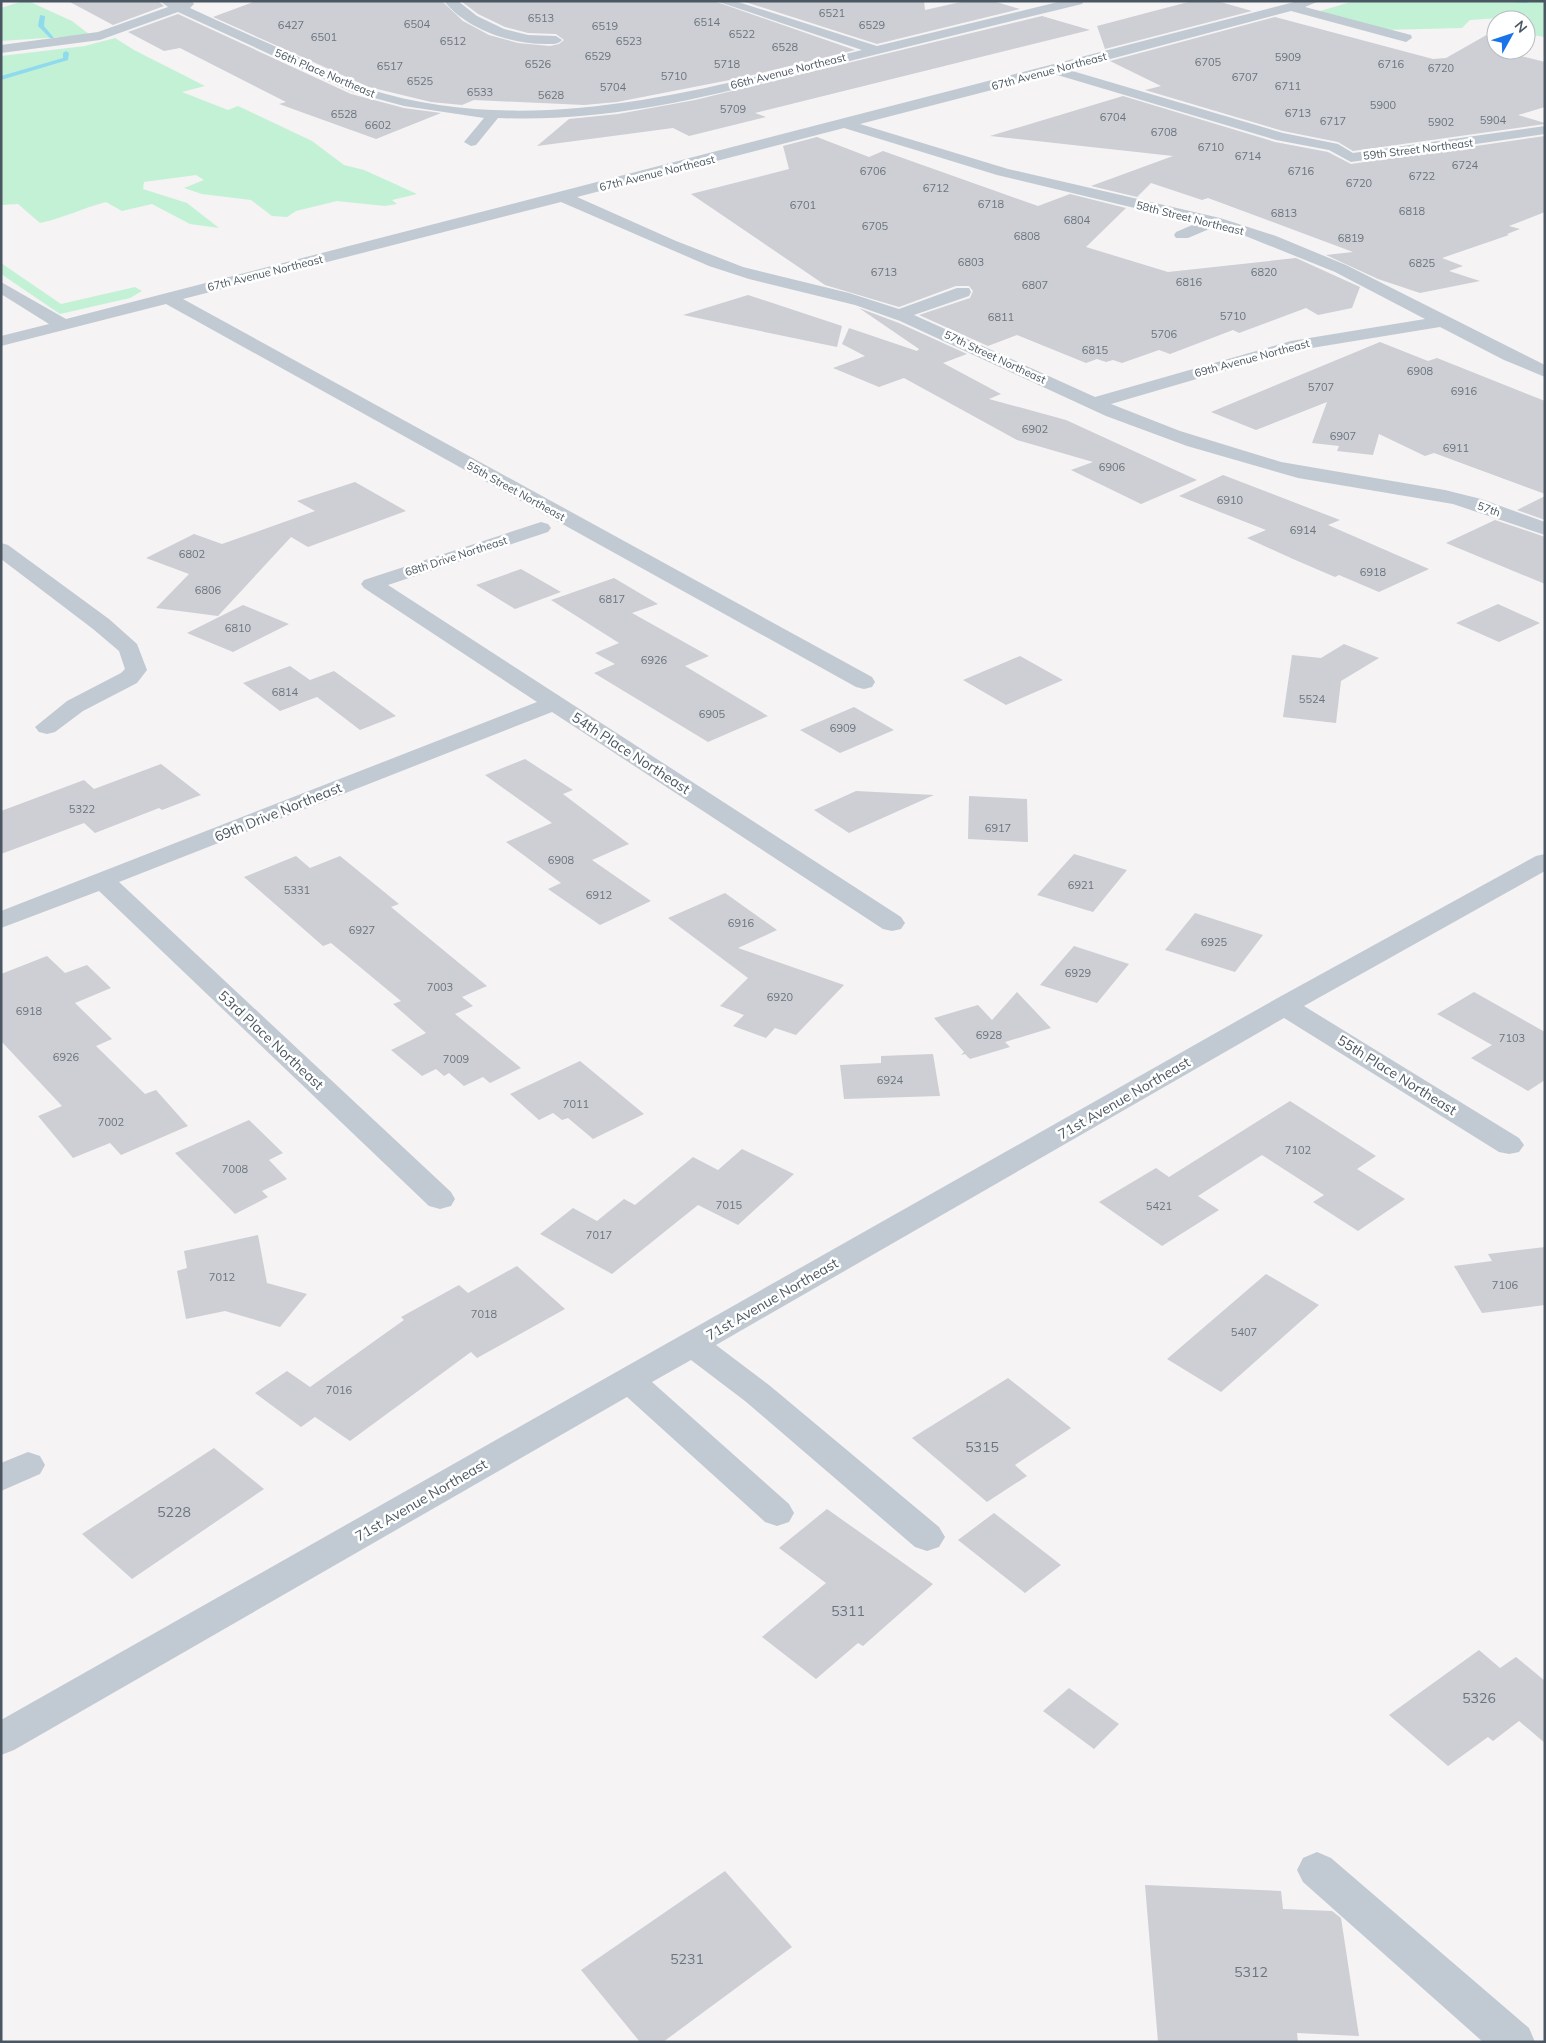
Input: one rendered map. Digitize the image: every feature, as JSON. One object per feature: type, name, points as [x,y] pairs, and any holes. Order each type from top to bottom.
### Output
[{"type":"street","name":"56th Place Northeast","points":[[166,1],[363,91],[436,108],[494,114]]},
{"type":"street","points":[[1,49],[100,36],[198,1]]},
{"type":"street","points":[[450,1],[473,19],[519,38],[534,41],[556,40]]},
{"type":"street","points":[[722,1],[875,50]]},
{"type":"street","name":"66th Avenue Northeast","points":[[494,114],[586,113],[651,104],[1078,1]]},
{"type":"street","points":[[1272,1],[1406,38]]},
{"type":"street","name":"67th Avenue Northeast","points":[[1,341],[1054,70],[1313,1]]},
{"type":"street","name":"59th Street Northeast","points":[[1054,70],[1281,137],[1333,147],[1351,158],[1387,151],[1491,140],[1543,131]]},
{"type":"street","points":[[1184,108],[1210,100]]},
{"type":"street","points":[[471,142],[494,114]]},
{"type":"street","name":"58th Street Northeast","points":[[845,124],[919,149],[1018,176],[1214,221],[1271,239],[1324,260],[1545,372]]},
{"type":"street","name":"57th Street Northeast","points":[[563,197],[681,249],[738,271],[875,306],[994,355],[1094,404],[1175,436],[1260,463],[1341,480],[1433,493]]},
{"type":"street","points":[[1182,235],[1214,221]]},
{"type":"street","points":[[1,287],[64,325]]},
{"type":"street","points":[[898,315],[963,292]]},
{"type":"street","name":"55th Street Northeast","points":[[168,298],[864,682]]},
{"type":"street","name":"69th Avenue Northeast","points":[[1094,404],[1291,346],[1443,321]]},
{"type":"street","name":"57th","points":[[1433,493],[1483,506],[1545,529]]},
{"type":"street","name":"68th Drive Northeast","points":[[371,584],[540,528]]},
{"type":"street","points":[[1,549],[101,624],[129,649],[135,666],[136,670],[129,678],[75,706],[47,727]]},
{"type":"street","name":"54th Place Northeast","points":[[371,584],[892,922]]},
{"type":"street","name":"69th Drive Northeast","points":[[1,920],[554,703]]},
{"type":"street","name":"71st Avenue Northeast","points":[[1,1739],[1284,1006],[1545,861]]},
{"type":"street","name":"53rd Place Northeast","points":[[103,881],[440,1199]]},
{"type":"street","name":"55th Place Northeast","points":[[1284,1006],[1509,1145]]},
{"type":"street","points":[[692,1344],[757,1393],[927,1537]]},
{"type":"street","points":[[629,1380],[776,1513]]},
{"type":"street","points":[[1317,1870],[1514,2042]]},
{"type":"green space","points":[[28,1],[72,21],[90,35],[1,41],[1,8]]},
{"type":"green space","points":[[1354,1],[1545,1],[1545,37],[1536,36],[1536,10],[1486,10],[1486,19],[1470,20],[1462,28],[1382,30],[1310,14]]},
{"type":"green space","points":[[115,38],[134,50],[205,86],[182,92],[228,110],[238,106],[312,141],[344,165],[364,170],[417,194],[392,200],[397,204],[385,206],[337,201],[296,211],[287,217],[272,216],[251,200],[202,194],[184,188],[204,180],[196,175],[144,182],[143,189],[187,203],[219,228],[190,224],[152,204],[122,211],[106,202],[40,223],[18,204],[1,205],[1,56],[85,46]]},
{"type":"green space","points":[[1,263],[61,304],[135,287],[142,291],[130,298],[60,314],[1,274]]},
{"type":"building","points":[[68,1],[158,1],[164,6],[113,25]]},
{"type":"building","points":[[256,1],[442,1],[463,21],[489,35],[518,43],[550,46],[559,44],[564,40],[556,34],[528,33],[505,27],[478,14],[461,1],[714,1],[855,50],[740,78],[617,102],[584,105],[474,100],[462,105],[431,102],[369,87],[213,17]]},
{"type":"building","points":[[742,1],[924,1],[925,10],[965,1],[993,1],[1020,9],[877,44]]},
{"type":"building","points":[[1192,1],[1217,1],[1252,11],[1105,49],[1097,26]]},
{"type":"building","points":[[178,14],[351,94],[404,108],[441,113],[376,139],[279,104],[286,102],[180,48],[164,51],[128,32]]},
{"type":"building","points":[[1042,16],[1090,30],[755,113],[766,117],[689,136],[673,128],[537,146],[569,119],[618,114],[695,100]]},
{"type":"building","points":[[1275,17],[1433,59],[1446,58],[1486,35],[1486,60],[1536,60],[1545,62],[1545,107],[1518,115],[1545,124],[1353,151],[1338,142],[1283,131],[1145,90],[1161,86],[1110,61]]},
{"type":"building","points":[[1123,96],[1275,142],[1328,152],[1351,164],[1545,136],[1545,212],[1509,226],[1520,229],[1507,234],[1509,235],[1442,258],[1463,266],[1449,271],[1480,281],[1420,293],[1378,279],[1326,255],[1353,252],[1208,198],[1202,200],[1151,183],[1137,197],[1091,186],[1173,156],[990,136]]},
{"type":"building","points":[[817,137],[869,157],[883,151],[1038,206],[1070,194],[1126,208],[1086,247],[1168,272],[1296,258],[1360,287],[1352,308],[1318,315],[1306,308],[1239,333],[1233,330],[1170,354],[1159,350],[1122,363],[1113,360],[1106,362],[1097,359],[1086,363],[1017,335],[988,346],[919,315],[970,298],[973,291],[969,286],[956,286],[899,307],[825,285],[691,194],[789,169],[783,146]]},
{"type":"building","points":[[748,295],[842,326],[837,347],[683,315]]},
{"type":"building","points":[[859,308],[899,323],[967,354],[943,363],[1001,394],[989,399],[1066,420],[1197,480],[1141,504],[1071,470],[1093,462],[1017,440],[904,378],[879,387],[833,368],[865,356],[842,344],[849,328],[917,351],[919,349]]},
{"type":"building","points":[[1380,342],[1428,361],[1437,358],[1545,401],[1545,494],[1434,453],[1425,456],[1379,434],[1373,455],[1337,451],[1339,446],[1312,443],[1327,402],[1256,430],[1211,412]]},
{"type":"building","points":[[1223,475],[1340,520],[1328,525],[1429,569],[1379,592],[1339,575],[1335,577],[1247,538],[1266,530],[1179,496]]},
{"type":"building","points":[[355,482],[406,511],[308,547],[291,537],[218,616],[156,608],[189,574],[146,558],[194,534],[222,544],[315,511],[297,501]]},
{"type":"building","points":[[1545,496],[1545,520],[1517,510]]},
{"type":"building","points":[[1495,520],[1545,537],[1545,584],[1446,543]]},
{"type":"building","points":[[521,569],[561,592],[515,609],[476,585]]},
{"type":"building","points":[[614,578],[658,604],[632,613],[709,656],[685,666],[768,716],[708,742],[594,673],[615,664],[595,653],[619,643],[551,600]]},
{"type":"building","points":[[1498,604],[1540,623],[1499,642],[1456,623]]},
{"type":"building","points":[[243,605],[289,624],[233,652],[187,633]]},
{"type":"building","points":[[1344,644],[1379,658],[1341,681],[1336,723],[1283,717],[1292,655],[1321,658]]},
{"type":"building","points":[[1020,656],[1063,680],[1006,705],[963,680]]},
{"type":"building","points":[[290,666],[310,680],[334,671],[396,716],[360,730],[317,697],[280,711],[243,683]]},
{"type":"building","points":[[854,707],[894,730],[840,753],[800,730]]},
{"type":"building","points":[[525,759],[573,790],[563,794],[629,844],[592,860],[651,901],[600,925],[548,889],[561,883],[506,842],[552,823],[485,775]]},
{"type":"building","points":[[161,764],[201,795],[162,810],[159,808],[95,833],[84,823],[1,854],[1,811],[84,780],[94,789]]},
{"type":"building","points":[[856,791],[934,795],[849,833],[814,810]]},
{"type":"building","points":[[969,796],[1027,799],[1028,842],[968,839]]},
{"type":"building","points":[[1074,854],[1127,870],[1093,912],[1037,895]]},
{"type":"building","points":[[296,856],[310,868],[340,856],[399,904],[391,907],[487,986],[462,997],[473,1006],[455,1014],[521,1068],[490,1083],[483,1077],[464,1086],[449,1073],[444,1076],[436,1069],[422,1076],[391,1050],[426,1033],[393,1004],[401,1001],[331,943],[323,946],[244,877]]},
{"type":"building","points":[[725,893],[777,930],[738,948],[844,985],[796,1035],[775,1028],[766,1038],[733,1026],[744,1015],[720,1006],[748,978],[668,918]]},
{"type":"building","points":[[1195,913],[1263,935],[1235,972],[1165,950]]},
{"type":"building","points":[[1074,946],[1129,964],[1097,1003],[1040,985]]},
{"type":"building","points":[[47,956],[65,973],[87,965],[111,988],[75,1003],[112,1039],[96,1046],[145,1094],[156,1090],[188,1126],[121,1155],[110,1143],[73,1158],[38,1116],[62,1106],[1,1041],[1,974]]},
{"type":"building","points":[[1017,992],[1051,1028],[1005,1042],[1010,1047],[970,1059],[965,1054],[961,1055],[964,1052],[934,1018],[978,1005],[992,1020]]},
{"type":"building","points":[[1474,992],[1545,1032],[1545,1080],[1528,1091],[1471,1058],[1492,1045],[1437,1014]]},
{"type":"building","points":[[933,1054],[940,1096],[844,1099],[840,1065],[881,1063],[881,1056]]},
{"type":"building","points":[[580,1061],[644,1114],[593,1139],[568,1118],[562,1120],[553,1113],[539,1120],[510,1094]]},
{"type":"building","points":[[1290,1101],[1376,1156],[1357,1169],[1405,1199],[1358,1231],[1313,1202],[1324,1195],[1262,1155],[1198,1196],[1219,1210],[1162,1246],[1099,1202],[1156,1168],[1169,1177]]},
{"type":"building","points":[[249,1120],[283,1153],[269,1160],[287,1179],[262,1191],[268,1197],[235,1214],[175,1153]]},
{"type":"building","points":[[742,1149],[794,1174],[738,1225],[698,1205],[612,1274],[540,1234],[573,1208],[597,1221],[624,1199],[635,1205],[693,1157],[718,1170]]},
{"type":"building","points":[[258,1235],[267,1283],[307,1294],[280,1327],[225,1311],[186,1319],[177,1271],[187,1268],[184,1251]]},
{"type":"building","points":[[1545,1247],[1545,1305],[1482,1313],[1454,1266],[1492,1261],[1488,1254]]},
{"type":"building","points":[[517,1266],[565,1309],[477,1358],[471,1352],[350,1441],[315,1417],[301,1427],[255,1393],[287,1371],[310,1387],[404,1320],[401,1317],[459,1285],[468,1293]]},
{"type":"building","points":[[1266,1274],[1319,1305],[1221,1392],[1167,1359]]},
{"type":"building","points":[[1008,1378],[1071,1428],[1015,1465],[1027,1476],[987,1502],[912,1438]]},
{"type":"building","points":[[214,1448],[264,1489],[132,1579],[82,1534]]},
{"type":"building","points":[[827,1509],[933,1584],[863,1646],[858,1643],[816,1679],[762,1637],[826,1583],[779,1548]]},
{"type":"building","points":[[994,1513],[1061,1565],[1025,1593],[958,1540]]},
{"type":"building","points":[[1479,1650],[1500,1668],[1516,1657],[1545,1681],[1545,1743],[1519,1721],[1493,1741],[1488,1737],[1448,1766],[1389,1715]]},
{"type":"building","points":[[1069,1688],[1119,1724],[1094,1749],[1043,1711]]},
{"type":"building","points":[[725,1871],[792,1947],[663,2042],[640,2042],[581,1970]]},
{"type":"building","points":[[1145,1885],[1281,1891],[1283,1909],[1332,1911],[1341,1918],[1359,2036],[1297,2033],[1298,2042],[1158,2042]]},
{"type":"waterway","points":[[1497,1],[1527,1]]},
{"type":"waterway","points":[[42,16],[41,26],[52,37]]},
{"type":"waterway","points":[[1,78],[66,59],[66,53]]}]
